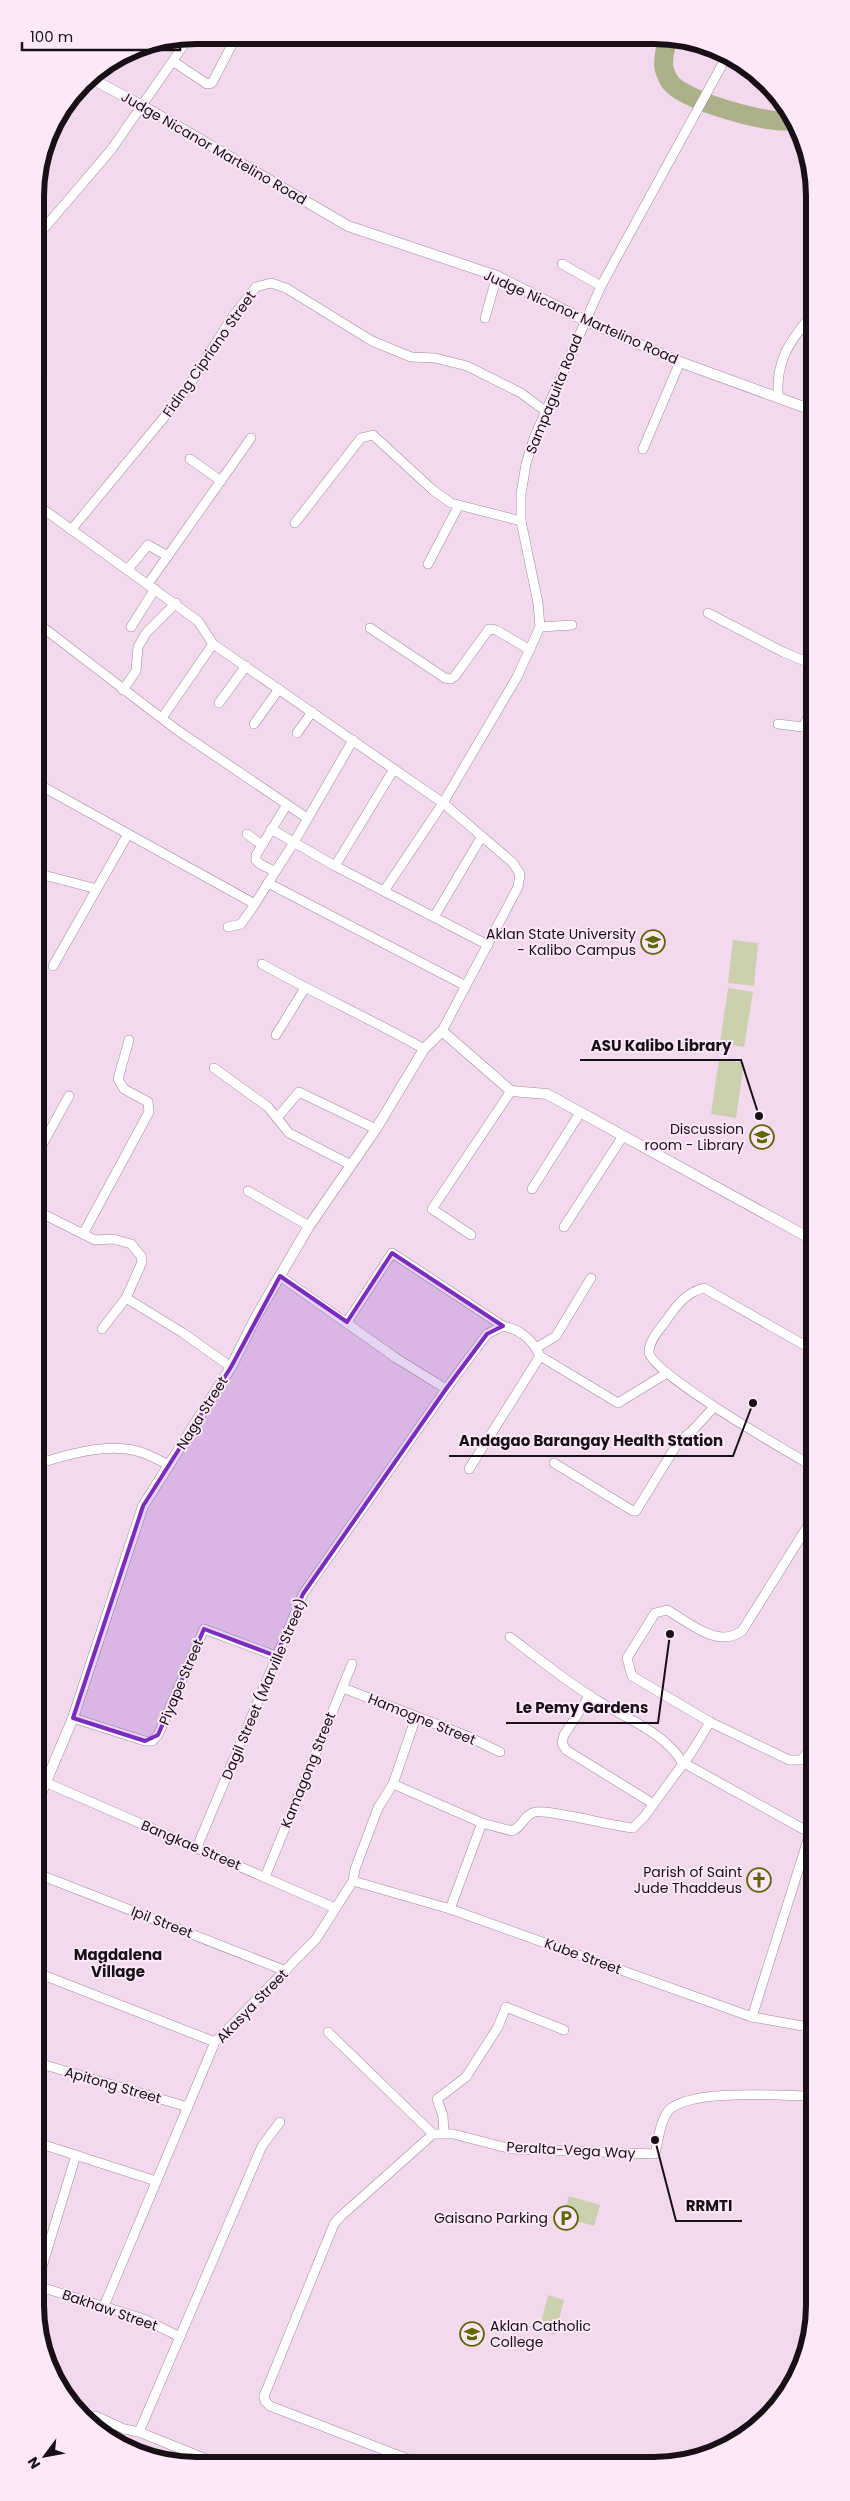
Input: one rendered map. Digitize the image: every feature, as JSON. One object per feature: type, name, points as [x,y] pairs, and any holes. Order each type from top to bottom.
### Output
[{"type":"street","points":[[174,62],[207,84],[212,83],[232,44]]},
{"type":"street","points":[[44,230],[111,150],[185,45]]},
{"type":"street","name":"Sampaguita Road","points":[[384,891],[443,803],[517,677],[540,627],[538,603],[521,521],[521,494],[526,464],[545,411],[600,286],[724,61]]},
{"type":"street","name":"Judge Nicanor Martelino Road","points":[[97,82],[143,106],[348,226],[497,276],[584,320],[680,362],[806,408]]},
{"type":"street","points":[[562,264],[600,286]]},
{"type":"street","points":[[485,318],[497,276]]},
{"type":"street","name":"Fiding Cipriano Street","points":[[71,530],[185,392],[233,316],[256,287],[271,283],[286,288],[372,341],[411,357],[435,358],[467,366],[521,393],[545,411]]},
{"type":"street","points":[[778,398],[778,368],[784,353],[806,322]]},
{"type":"street","points":[[643,449],[680,362]]},
{"type":"street","points":[[295,523],[361,438],[373,436],[434,491],[459,505],[521,521]]},
{"type":"street","points":[[131,627],[168,556],[250,438]]},
{"type":"street","points":[[190,459],[221,481]]},
{"type":"street","points":[[428,564],[459,505]]},
{"type":"street","points":[[44,510],[176,603],[198,621],[213,644],[443,803],[513,863],[520,874],[518,887],[442,1031],[511,1091],[547,1094],[806,1236]]},
{"type":"street","points":[[128,569],[148,545],[168,556]]},
{"type":"street","points":[[123,690],[136,672],[138,647],[146,633],[176,603]]},
{"type":"street","points":[[708,613],[783,652],[806,662]]},
{"type":"street","points":[[540,627],[572,625]]},
{"type":"street","points":[[44,628],[123,690],[286,806],[307,818]]},
{"type":"street","points":[[370,628],[445,678],[450,679],[455,676],[489,629],[496,630],[530,650]]},
{"type":"street","points":[[162,718],[213,644]]},
{"type":"street","points":[[219,703],[246,666]]},
{"type":"street","points":[[254,724],[279,690]]},
{"type":"street","points":[[297,733],[312,712]]},
{"type":"street","points":[[778,724],[803,727],[806,720]]},
{"type":"street","points":[[228,927],[241,924],[255,904],[274,871],[293,844],[353,740]]},
{"type":"street","points":[[335,866],[394,769]]},
{"type":"street","points":[[44,787],[255,904]]},
{"type":"street","points":[[274,871],[260,864],[256,860],[256,855],[286,806]]},
{"type":"street","points":[[272,829],[293,844],[434,918],[488,944]]},
{"type":"street","points":[[53,966],[128,834]]},
{"type":"street","points":[[247,834],[262,845]]},
{"type":"street","points":[[434,918],[482,836]]},
{"type":"street","points":[[44,875],[96,889]]},
{"type":"street","points":[[268,882],[466,986]]},
{"type":"street","points":[[262,964],[305,988],[364,1015],[424,1050]]},
{"type":"street","points":[[276,1035],[305,988]]},
{"type":"street","name":"Naga Street","points":[[44,1790],[73,1718],[143,1506],[231,1367],[256,1317],[309,1226],[376,1129],[424,1050],[442,1031]]},
{"type":"street","points":[[83,1234],[148,1112],[148,1102],[124,1089],[118,1079],[129,1040]]},
{"type":"street","points":[[214,1068],[259,1100],[289,1133],[351,1166]]},
{"type":"street","points":[[471,1235],[432,1209],[511,1091]]},
{"type":"street","points":[[277,1118],[299,1092],[376,1129]]},
{"type":"street","points":[[44,1141],[69,1096]]},
{"type":"street","points":[[532,1189],[580,1113]]},
{"type":"street","points":[[564,1227],[623,1136]]},
{"type":"street","points":[[248,1191],[309,1226]]},
{"type":"street","points":[[44,1215],[95,1240],[121,1240],[132,1244],[138,1251],[142,1262],[126,1298],[102,1329]]},
{"type":"street","points":[[346,1322],[392,1253],[503,1326],[518,1330],[538,1352],[618,1402],[667,1373]]},
{"type":"street","points":[[280,1276],[396,1358],[446,1389]]},
{"type":"street","points":[[469,1469],[538,1352],[556,1336],[591,1278]]},
{"type":"street","points":[[806,1346],[704,1288],[688,1293],[654,1338],[649,1352],[652,1359],[667,1373],[714,1407],[806,1462]]},
{"type":"street","points":[[126,1298],[183,1333],[231,1367]]},
{"type":"street","name":"Dagil Street (Marville Street)","points":[[197,1847],[303,1594],[446,1389],[487,1334],[503,1326]]},
{"type":"street","points":[[554,1463],[632,1511],[636,1511],[679,1441],[692,1431],[714,1407]]},
{"type":"street","points":[[44,1462],[67,1454],[106,1449],[134,1450],[169,1465]]},
{"type":"street","points":[[806,1529],[742,1631],[726,1638],[712,1636],[668,1610],[661,1610],[655,1613],[627,1658],[632,1676],[710,1722],[795,1761],[806,1757]]},
{"type":"street","name":"Piyape Street","points":[[73,1718],[145,1741],[152,1741],[158,1735],[204,1629],[276,1656]]},
{"type":"street","points":[[510,1637],[590,1695],[675,1750],[682,1762],[806,1831]]},
{"type":"street","name":"Kamagong Street","points":[[265,1877],[352,1664]]},
{"type":"street","name":"Hamogne Street","points":[[343,1688],[467,1736],[500,1752]]},
{"type":"street","points":[[590,1695],[564,1735],[562,1744],[566,1750],[652,1804]]},
{"type":"street","name":"Akasya Street","points":[[104,2306],[214,2042],[316,1939],[353,1882],[355,1868],[378,1808],[393,1784],[416,1717]]},
{"type":"street","points":[[393,1784],[482,1823],[512,1831],[519,1827],[524,1818],[538,1810],[633,1828],[644,1817],[710,1722]]},
{"type":"street","name":"Bangkae Street","points":[[47,1783],[335,1908]]},
{"type":"street","points":[[450,1909],[482,1823]]},
{"type":"street","points":[[752,2017],[806,1852]]},
{"type":"street","name":"Ipil Street","points":[[44,1876],[286,1971]]},
{"type":"street","name":"Kube Street","points":[[353,1882],[450,1909],[752,2017],[806,2027]]},
{"type":"street","points":[[44,1975],[214,2042]]},
{"type":"street","points":[[444,2133],[443,2116],[437,2099],[466,2077],[498,2027],[506,2007],[564,2030]]},
{"type":"street","points":[[328,2032],[433,2134],[334,2224],[264,2396],[265,2401],[270,2406],[402,2457]]},
{"type":"street","name":"Apitong Street","points":[[44,2065],[188,2107]]},
{"type":"street","name":"Peralta-Vega Way","points":[[433,2134],[444,2133],[511,2149],[655,2154],[665,2118],[670,2110],[676,2106],[707,2096],[806,2096]]},
{"type":"street","points":[[139,2432],[262,2146],[280,2122]]},
{"type":"street","points":[[44,2145],[156,2181]]},
{"type":"street","points":[[44,2260],[76,2155]]},
{"type":"street","name":"Bakhaw Street","points":[[44,2289],[144,2319],[180,2337]]},
{"type":"street","points":[[96,2416],[124,2430],[139,2432],[200,2457]]},
{"type":"street","points":[[183,2456],[185,2451]]},
{"type":"highlighted area","points":[[392,1253],[503,1326],[487,1334],[446,1389],[303,1594],[276,1656],[204,1629],[158,1735],[145,1741],[73,1718],[143,1506],[231,1367],[280,1276],[347,1322]]},
{"type":"green space","points":[[733,940],[758,943],[754,986],[728,983]]},
{"type":"green space","points":[[728,988],[753,992],[744,1047],[720,1043]]},
{"type":"green space","points":[[719,1059],[744,1063],[736,1118],[711,1114]]},
{"type":"green space","points":[[569,2196],[600,2205],[594,2226],[563,2217]]},
{"type":"green space","points":[[548,2295],[564,2300],[555,2335],[539,2330]]},
{"type":"waterway","points":[[666,45],[665,70],[670,82],[678,89],[709,104],[749,116],[768,120],[786,121]]},
{"type":"place","name":"Aklan State University - Kalibo Campus","points":[[653,942]]},
{"type":"place","name":"ASU Kalibo Library","points":[[759,1116]]},
{"type":"place","name":"Discussion room - Library","points":[[762,1137]]},
{"type":"place","name":"Andagao Barangay Health Station","points":[[753,1403]]},
{"type":"place","name":"Le Pemy Gardens","points":[[670,1634]]},
{"type":"place","name":"Parish of Saint Jude Thaddeus","points":[[759,1880]]},
{"type":"place","name":"RRMTI","points":[[655,2140]]},
{"type":"place","name":"Gaisano Parking","points":[[566,2218]]},
{"type":"place","name":"Aklan Catholic College","points":[[472,2334]]},
{"type":"district","name":"Magdalena Village","points":[[118,1964]]}]
